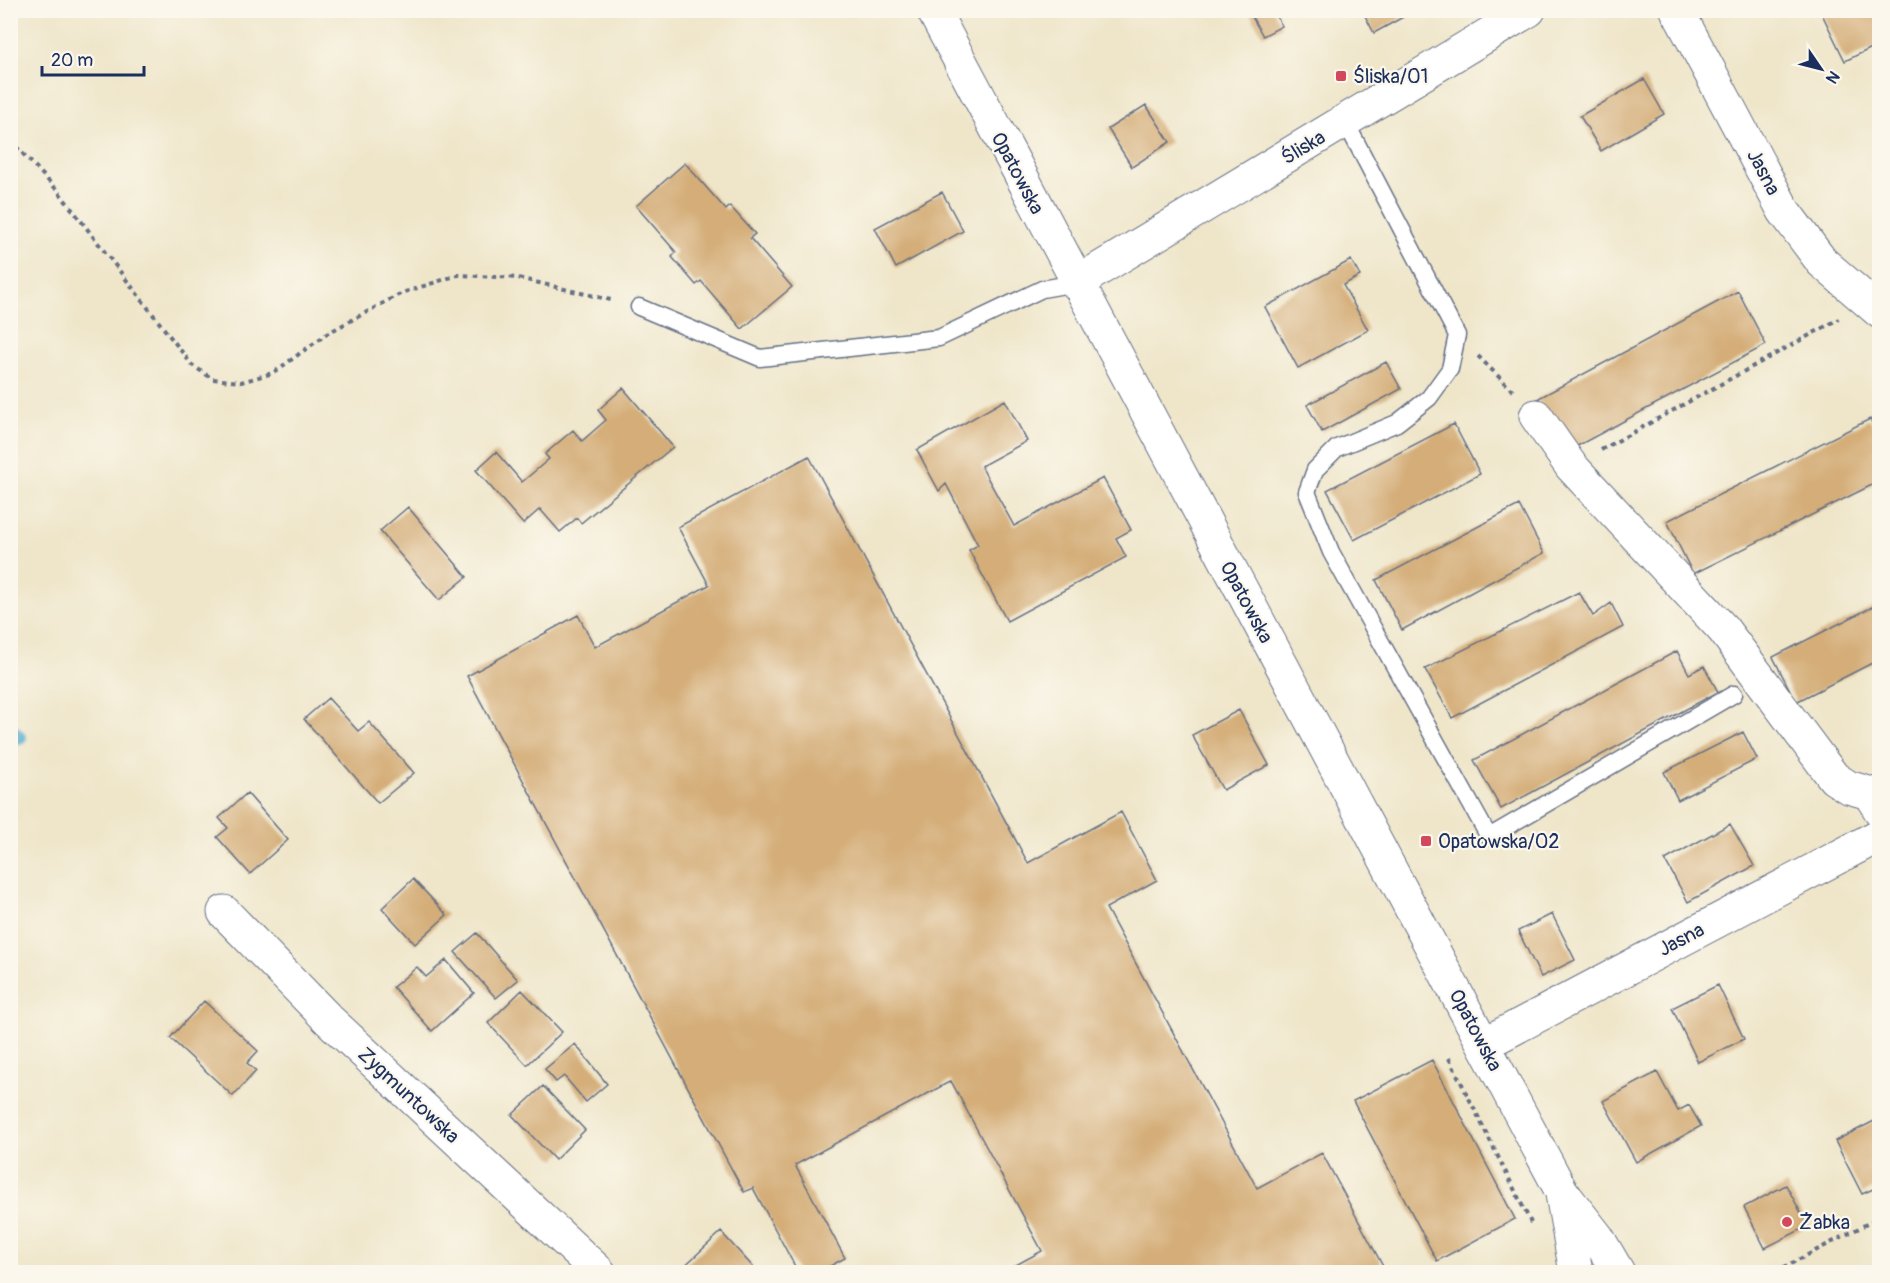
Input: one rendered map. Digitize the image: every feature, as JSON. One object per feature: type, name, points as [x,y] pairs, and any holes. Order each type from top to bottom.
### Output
[{"type":"street","name":"Opatowska","points":[[933,10],[1076,283],[1562,1192],[1598,1238],[1618,1272]]},
{"type":"street","name":"Śliska","points":[[1076,283],[1529,10]]},
{"type":"street","name":"Jasna","points":[[1677,10],[1784,211],[1822,262],[1874,307]]},
{"type":"street","points":[[1536,416],[1571,466],[1723,630],[1834,778],[1848,787],[1869,793],[1880,810]]},
{"type":"street","name":"Jasna","points":[[1484,1044],[1880,836]]},
{"type":"street","name":"Zygmuntowska","points":[[224,912],[346,1036],[599,1272]]},
{"type":"street","name":"Opatowska","points":[[1562,1192],[1576,1272]]},
{"type":"lane","points":[[1345,121],[1457,335],[1450,369],[1430,398],[1396,423],[1336,448],[1315,470],[1307,492],[1331,552],[1489,837],[1734,694]]},
{"type":"lane","points":[[639,307],[760,358],[939,338],[1042,290],[1076,283]]},
{"type":"path","points":[[10,140],[58,191],[192,365],[213,379],[241,382],[273,373],[328,333],[391,299],[458,275],[518,278],[639,307]]},
{"type":"path","points":[[1571,466],[1874,307]]},
{"type":"path","points":[[1457,335],[1536,416]]},
{"type":"path","points":[[1775,1272],[1880,1217]]},
{"type":"building","points":[[1248,10],[1273,10],[1282,26],[1263,36]]},
{"type":"building","points":[[1362,10],[1416,10],[1374,33]]},
{"type":"building","points":[[1820,10],[1880,10],[1880,44],[1845,61]]},
{"type":"building","points":[[1644,79],[1664,114],[1601,151],[1580,116]]},
{"type":"building","points":[[1146,105],[1170,142],[1132,167],[1108,129]]},
{"type":"building","points":[[685,163],[726,210],[730,206],[755,234],[750,238],[792,287],[742,329],[701,281],[696,285],[672,257],[676,252],[636,206]]},
{"type":"building","points":[[942,192],[963,231],[896,268],[875,228]]},
{"type":"building","points":[[1351,260],[1360,276],[1343,285],[1368,330],[1298,368],[1265,307]]},
{"type":"building","points":[[1738,291],[1766,345],[1566,452],[1537,399]]},
{"type":"building","points":[[1386,362],[1401,389],[1322,432],[1307,405]]},
{"type":"building","points":[[623,388],[673,447],[581,523],[577,518],[560,532],[540,509],[523,524],[476,470],[496,452],[522,482],[549,459],[545,454],[573,430],[582,441],[606,420],[598,410]]},
{"type":"building","points":[[1005,400],[1027,441],[981,466],[1014,526],[1103,478],[1131,530],[1116,538],[1126,557],[1007,621],[969,550],[978,545],[946,484],[939,491],[917,450]]},
{"type":"building","points":[[1870,419],[1880,438],[1880,481],[1693,574],[1667,521]]},
{"type":"building","points":[[1454,424],[1480,474],[1354,540],[1327,490]]},
{"type":"building","points":[[809,456],[1028,863],[1121,812],[1157,880],[1106,908],[1257,1188],[1322,1153],[1386,1272],[1018,1272],[1014,1266],[1042,1251],[951,1081],[795,1165],[845,1258],[819,1272],[798,1272],[753,1188],[744,1192],[467,676],[578,615],[595,647],[709,585],[678,527]]},
{"type":"building","points":[[1519,505],[1544,553],[1402,630],[1376,580]]},
{"type":"building","points":[[408,507],[467,577],[439,600],[380,531]]},
{"type":"building","points":[[1579,592],[1593,616],[1611,603],[1623,627],[1452,718],[1425,669]]},
{"type":"building","points":[[1880,603],[1880,659],[1796,702],[1773,657]]},
{"type":"building","points":[[1677,651],[1689,674],[1704,666],[1718,692],[1501,809],[1474,760]]},
{"type":"building","points":[[328,698],[358,731],[369,722],[414,773],[378,803],[304,719]]},
{"type":"building","points":[[1239,710],[1269,765],[1223,790],[1192,735]]},
{"type":"building","points":[[1743,732],[1757,759],[1678,800],[1664,772]]},
{"type":"building","points":[[247,793],[288,840],[250,874],[217,837],[228,828],[219,818]]},
{"type":"building","points":[[1730,824],[1754,866],[1688,902],[1665,860]]},
{"type":"building","points":[[413,879],[447,915],[415,944],[382,908]]},
{"type":"building","points":[[1552,914],[1575,960],[1541,977],[1518,931]]},
{"type":"building","points":[[477,933],[518,980],[496,998],[455,952]]},
{"type":"building","points":[[446,960],[474,993],[432,1031],[393,987],[417,967],[426,977]]},
{"type":"building","points":[[1718,985],[1744,1039],[1698,1062],[1672,1008]]},
{"type":"building","points":[[522,990],[562,1032],[527,1065],[488,1023]]},
{"type":"building","points":[[204,1001],[258,1051],[247,1063],[256,1071],[233,1096],[170,1038]]},
{"type":"building","points":[[575,1044],[607,1084],[586,1102],[564,1076],[556,1082],[545,1069]]},
{"type":"building","points":[[1432,1060],[1515,1219],[1437,1261],[1353,1101]]},
{"type":"building","points":[[1657,1072],[1678,1111],[1689,1105],[1701,1126],[1636,1162],[1603,1101]]},
{"type":"building","points":[[543,1086],[585,1130],[555,1160],[512,1115]]},
{"type":"building","points":[[1880,1118],[1880,1186],[1862,1194],[1835,1141]]},
{"type":"building","points":[[1786,1185],[1808,1226],[1765,1248],[1744,1207]]},
{"type":"building","points":[[721,1232],[753,1267],[747,1272],[678,1272]]},
{"type":"waterway","points":[[10,725],[22,738],[10,742]]},
{"type":"place","name":"Śliska/01","points":[[1341,76]]},
{"type":"place","name":"Opatowska/02","points":[[1426,841]]},
{"type":"place","name":"Żabka","points":[[1787,1222]]}]
